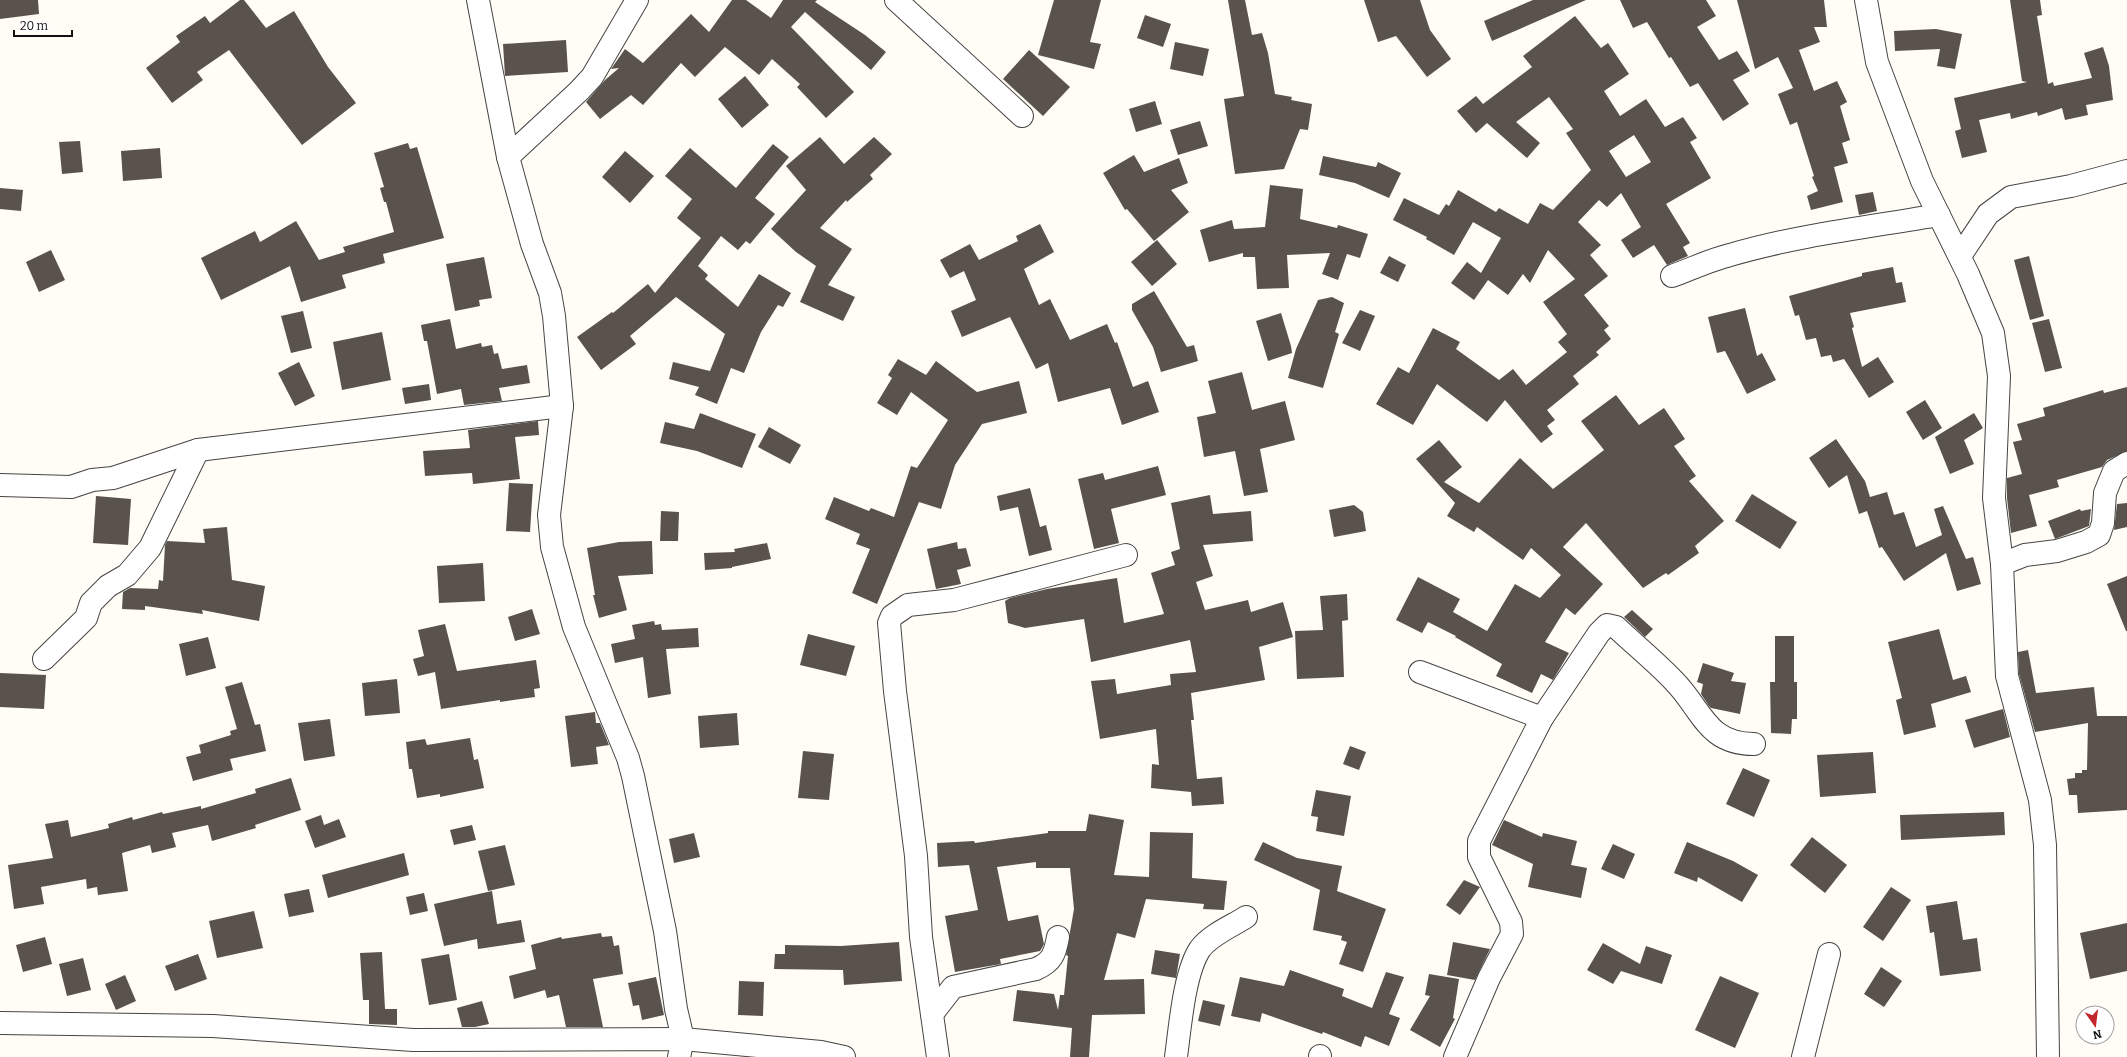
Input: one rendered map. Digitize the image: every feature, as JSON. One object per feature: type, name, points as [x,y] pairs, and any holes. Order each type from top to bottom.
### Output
[{"type":"street","points":[[478,0],[508,157],[532,244],[550,293],[554,316],[562,406],[549,515],[552,547],[574,627],[628,758],[633,776],[665,932],[681,1048]]},
{"type":"street","points":[[508,157],[579,92],[592,77],[637,0]]},
{"type":"street","points":[[896,0],[1022,116]]},
{"type":"street","points":[[1866,0],[1878,62],[1922,181],[1960,256],[1993,333],[1999,376],[1994,498],[2002,564],[2006,676],[2040,800],[2045,845],[2048,1057]]},
{"type":"street","points":[[1960,256],[1988,214],[2011,197],[2071,186],[2127,171]]},
{"type":"street","points":[[1672,276],[1728,255],[1773,244],[1822,233],[1939,215]]},
{"type":"street","points":[[0,485],[71,487],[92,480],[113,478],[198,450],[562,406]]},
{"type":"street","points":[[44,659],[86,618],[91,603],[108,586],[127,575],[150,548],[198,450]]},
{"type":"street","points":[[2002,564],[2025,555],[2057,552],[2086,542],[2099,535],[2103,523],[2104,493],[2114,471],[2127,464]]},
{"type":"street","points":[[938,1057],[921,937],[916,856],[895,691],[889,623],[892,616],[908,604],[954,600],[1126,555]]},
{"type":"street","points":[[1455,1057],[1486,985],[1512,934],[1511,922],[1479,857],[1479,841],[1542,718],[1599,633],[1607,626],[1616,627],[1676,682],[1710,729],[1732,742],[1754,744]]},
{"type":"street","points":[[1420,672],[1542,718]]},
{"type":"street","points":[[1176,1057],[1176,1043],[1191,968],[1200,948],[1208,940],[1246,917]]},
{"type":"street","points":[[932,1014],[953,987],[1036,969],[1044,965],[1053,957],[1058,938]]},
{"type":"street","points":[[1803,1057],[1829,954]]},
{"type":"street","points":[[0,1023],[213,1026],[413,1040],[821,1052],[844,1057]]},
{"type":"building","points":[[0,0],[38,0],[39,14],[0,19]]},
{"type":"building","points":[[240,0],[244,0],[266,28],[294,11],[328,67],[356,103],[302,145],[229,50],[197,72],[203,80],[172,103],[146,68],[180,42],[176,36],[205,16],[210,23]]},
{"type":"building","points":[[732,0],[746,0],[771,18],[783,0],[817,0],[815,2],[865,35],[886,52],[871,70],[805,12],[791,27],[854,92],[826,118],[797,87],[800,84],[772,59],[759,75],[725,47],[695,77],[681,63],[643,105],[631,95],[600,119],[586,102],[605,80],[619,68],[611,69],[625,49],[643,63],[691,14],[709,32]]},
{"type":"building","points":[[1054,0],[1101,0],[1090,42],[1101,44],[1094,69],[1038,55]]},
{"type":"building","points":[[1228,0],[1245,0],[1252,35],[1262,33],[1268,53],[1275,94],[1292,97],[1291,100],[1312,104],[1308,130],[1300,129],[1284,169],[1235,174],[1224,99],[1244,96]]},
{"type":"building","points":[[1364,0],[1420,0],[1430,30],[1451,59],[1427,77],[1396,36],[1378,42]]},
{"type":"building","points":[[1533,0],[1586,0],[1492,41],[1484,21]]},
{"type":"building","points":[[1620,0],[1706,0],[1716,16],[1697,27],[1719,60],[1737,51],[1750,71],[1733,80],[1749,104],[1723,121],[1698,83],[1690,87],[1671,57],[1669,58],[1647,22],[1633,28]]},
{"type":"building","points":[[1737,0],[1824,0],[1827,27],[1814,27],[1820,42],[1799,50],[1814,91],[1837,81],[1847,102],[1840,106],[1850,140],[1842,143],[1848,163],[1834,167],[1843,202],[1811,210],[1807,196],[1818,191],[1812,177],[1814,176],[1797,122],[1790,125],[1778,94],[1793,88],[1778,57],[1755,69]]},
{"type":"building","points":[[2010,0],[2040,0],[2042,15],[2037,16],[2048,84],[2053,82],[2054,86],[2092,78],[2084,53],[2103,47],[2109,66],[2113,100],[2086,105],[2088,115],[2065,120],[2062,108],[2038,116],[2037,112],[2011,119],[2010,113],[1979,120],[1987,152],[1962,158],[1955,131],[1961,129],[1954,98],[2027,82],[2022,81]]},
{"type":"building","points":[[1145,15],[1171,24],[1163,47],[1137,38]]},
{"type":"building","points":[[1575,16],[1601,48],[1608,43],[1629,74],[1604,91],[1620,116],[1646,99],[1665,127],[1683,117],[1697,138],[1690,142],[1711,178],[1666,204],[1690,243],[1683,247],[1688,256],[1667,265],[1654,245],[1633,258],[1621,240],[1641,227],[1621,193],[1607,207],[1599,200],[1578,222],[1601,245],[1590,255],[1608,276],[1584,295],[1609,326],[1604,330],[1611,339],[1596,352],[1599,355],[1573,376],[1579,384],[1547,410],[1555,420],[1547,426],[1553,434],[1541,443],[1505,400],[1487,422],[1437,384],[1413,425],[1376,404],[1398,367],[1409,373],[1433,328],[1460,342],[1456,349],[1499,380],[1513,369],[1526,385],[1567,352],[1558,342],[1567,334],[1543,302],[1575,279],[1548,250],[1530,283],[1523,274],[1508,295],[1488,280],[1474,300],[1451,283],[1467,262],[1481,273],[1501,238],[1473,222],[1454,255],[1426,239],[1427,237],[1393,220],[1404,198],[1439,215],[1446,204],[1449,206],[1458,190],[1496,212],[1499,208],[1528,224],[1540,203],[1553,210],[1591,170],[1566,133],[1573,129],[1549,97],[1516,122],[1540,143],[1527,158],[1487,123],[1476,133],[1457,111],[1476,96],[1483,104],[1532,67],[1523,56]],"holes":[[[1634,135],[1651,162],[1626,177],[1609,151]]]},
{"type":"building","points":[[1936,29],[1962,34],[1955,69],[1937,66],[1940,49],[1895,51],[1894,31]]},
{"type":"building","points":[[566,40],[568,72],[505,76],[503,44]]},
{"type":"building","points":[[1175,42],[1209,49],[1203,76],[1170,69]]},
{"type":"building","points":[[1029,50],[1070,87],[1043,116],[1003,79]]},
{"type":"building","points":[[745,76],[769,105],[742,128],[718,99]]},
{"type":"building","points":[[1155,101],[1162,124],[1136,132],[1129,109]]},
{"type":"building","points":[[1200,121],[1208,146],[1178,155],[1170,130]]},
{"type":"building","points":[[820,137],[844,164],[874,137],[892,154],[870,175],[873,179],[847,202],[846,200],[820,228],[852,249],[828,285],[855,297],[843,321],[800,302],[816,266],[796,252],[771,229],[806,190],[786,166]]},
{"type":"building","points":[[80,141],[83,172],[62,174],[59,142]]},
{"type":"building","points":[[408,143],[410,149],[417,147],[444,238],[383,254],[385,263],[342,275],[346,288],[301,302],[290,266],[221,300],[201,258],[255,231],[260,242],[296,221],[319,260],[345,252],[343,247],[394,232],[386,202],[384,202],[380,188],[384,187],[374,153]]},
{"type":"building","points":[[773,144],[789,157],[755,198],[775,214],[750,244],[746,241],[738,250],[721,236],[698,266],[708,275],[705,279],[738,307],[759,274],[791,293],[783,307],[778,305],[761,332],[744,373],[731,368],[717,404],[695,395],[699,387],[669,379],[673,362],[710,371],[725,334],[676,297],[630,336],[636,344],[601,370],[577,337],[612,312],[613,313],[648,284],[655,293],[701,238],[677,218],[692,199],[665,176],[690,148],[736,188]]},
{"type":"building","points":[[160,148],[162,178],[123,181],[121,151]]},
{"type":"building","points":[[625,151],[654,176],[630,203],[602,177]]},
{"type":"building","points":[[1134,155],[1144,172],[1179,158],[1188,183],[1171,190],[1189,212],[1154,241],[1127,209],[1125,210],[1103,173]]},
{"type":"building","points":[[1323,156],[1376,167],[1378,162],[1401,173],[1389,198],[1355,183],[1319,175]]},
{"type":"building","points":[[1270,185],[1303,189],[1300,219],[1337,228],[1338,225],[1368,234],[1360,258],[1347,254],[1338,280],[1322,274],[1330,253],[1287,255],[1289,288],[1257,289],[1255,257],[1243,257],[1243,253],[1209,262],[1200,230],[1232,220],[1234,229],[1265,227]]},
{"type":"building","points":[[0,188],[23,190],[21,211],[0,209]]},
{"type":"building","points":[[1873,192],[1877,211],[1859,215],[1855,195]]},
{"type":"building","points":[[1040,224],[1054,252],[1024,269],[1039,305],[1050,299],[1070,340],[1107,324],[1115,343],[1117,342],[1133,387],[1148,381],[1159,412],[1122,425],[1110,388],[1058,402],[1048,363],[1036,369],[1010,317],[962,337],[951,311],[976,300],[964,271],[950,278],[940,260],[970,244],[979,260],[1018,241],[1016,236]]},
{"type":"building","points":[[1157,240],[1177,264],[1152,286],[1131,262]]},
{"type":"building","points":[[51,250],[65,280],[39,292],[26,262]]},
{"type":"building","points":[[1389,256],[1406,265],[1398,282],[1380,273]]},
{"type":"building","points":[[2029,256],[2044,316],[2030,320],[2014,260]]},
{"type":"building","points":[[484,257],[492,298],[479,300],[480,306],[455,311],[446,264]]},
{"type":"building","points":[[1893,267],[1896,283],[1902,282],[1906,302],[1850,313],[1854,327],[1852,328],[1862,367],[1878,357],[1894,382],[1869,398],[1844,359],[1833,362],[1831,355],[1821,357],[1816,338],[1806,340],[1799,315],[1795,316],[1789,296],[1862,276],[1862,273]]},
{"type":"building","points":[[1154,291],[1187,347],[1194,345],[1198,361],[1161,372],[1153,347],[1132,310],[1132,304]]},
{"type":"building","points":[[1332,297],[1344,303],[1335,332],[1339,334],[1323,388],[1288,378],[1296,349],[1318,300]]},
{"type":"building","points":[[1745,308],[1757,356],[1762,353],[1776,380],[1747,394],[1725,351],[1717,353],[1708,317]]},
{"type":"building","points":[[1360,310],[1375,316],[1360,351],[1342,343]]},
{"type":"building","points":[[303,311],[312,348],[291,353],[281,316]]},
{"type":"building","points":[[1281,313],[1292,353],[1268,361],[1256,321]]},
{"type":"building","points":[[450,319],[456,349],[481,343],[482,347],[492,345],[494,354],[498,353],[502,369],[527,365],[530,383],[499,388],[502,401],[464,405],[461,389],[437,394],[427,341],[424,341],[421,325]]},
{"type":"building","points":[[2049,319],[2062,368],[2045,372],[2032,323]]},
{"type":"building","points":[[382,332],[391,380],[342,390],[333,342]]},
{"type":"building","points":[[898,359],[926,375],[936,361],[977,392],[1019,381],[1027,413],[982,424],[955,465],[941,509],[919,502],[877,604],[852,593],[870,549],[856,544],[860,534],[825,519],[834,497],[869,511],[871,508],[894,517],[911,466],[917,468],[948,420],[911,392],[897,415],[877,403],[892,378],[888,375]]},
{"type":"building","points":[[299,362],[315,396],[295,406],[278,373]]},
{"type":"building","points":[[1242,372],[1252,410],[1285,401],[1295,440],[1260,449],[1268,492],[1244,496],[1235,451],[1204,457],[1197,417],[1216,413],[1208,381]]},
{"type":"building","points":[[429,384],[431,400],[405,404],[402,388]]},
{"type":"building","points":[[2127,387],[2127,451],[2107,460],[2102,467],[2057,480],[2059,487],[2029,495],[2037,526],[2011,533],[2007,498],[2007,478],[2022,474],[2013,442],[2022,440],[2017,424],[2045,416],[2043,408],[2103,390],[2104,393]]},
{"type":"building","points":[[1616,395],[1639,425],[1664,408],[1685,439],[1674,446],[1696,476],[1689,481],[1724,521],[1695,546],[1699,553],[1668,575],[1666,573],[1643,588],[1586,523],[1563,547],[1603,584],[1575,615],[1566,608],[1545,642],[1569,653],[1553,680],[1541,674],[1532,693],[1496,676],[1502,664],[1455,637],[1456,636],[1428,622],[1422,633],[1396,620],[1418,577],[1460,599],[1453,612],[1487,631],[1515,584],[1540,598],[1561,575],[1531,548],[1523,560],[1477,527],[1474,532],[1447,516],[1455,503],[1416,459],[1439,440],[1462,467],[1444,482],[1479,503],[1520,458],[1553,489],[1604,450],[1581,421]]},
{"type":"building","points":[[1925,400],[1942,428],[1923,440],[1906,412]]},
{"type":"building","points":[[700,413],[756,434],[742,468],[697,451],[660,443],[665,422],[694,429]]},
{"type":"building","points":[[1974,413],[1983,428],[1964,440],[1974,464],[1950,474],[1935,437]]},
{"type":"building","points":[[538,421],[539,435],[515,437],[520,479],[473,484],[472,473],[425,476],[423,451],[470,448],[468,430]]},
{"type":"building","points":[[769,427],[801,445],[790,464],[758,447]]},
{"type":"building","points":[[1836,439],[1865,481],[1870,497],[1887,492],[1894,515],[1904,512],[1916,547],[1942,535],[1934,509],[1943,506],[1966,559],[1973,557],[1981,584],[1957,591],[1946,553],[1904,581],[1882,547],[1879,548],[1867,511],[1859,514],[1847,475],[1829,488],[1809,458]]},
{"type":"building","points":[[1158,466],[1166,495],[1111,509],[1119,543],[1094,549],[1078,479],[1103,473],[1105,480]]},
{"type":"building","points":[[509,483],[533,484],[530,532],[506,531]]},
{"type":"building","points":[[1030,488],[1040,527],[1046,525],[1052,550],[1029,556],[1018,507],[1000,511],[997,496]]},
{"type":"building","points":[[1752,494],[1797,522],[1780,549],[1735,521]]},
{"type":"building","points":[[1210,495],[1213,514],[1251,511],[1253,541],[1203,545],[1213,576],[1196,582],[1205,610],[1248,600],[1251,612],[1283,602],[1293,637],[1259,647],[1265,680],[1191,693],[1194,720],[1191,720],[1197,779],[1222,777],[1224,804],[1192,806],[1191,792],[1151,788],[1152,764],[1159,765],[1156,729],[1100,739],[1091,681],[1115,679],[1117,694],[1171,685],[1170,674],[1196,672],[1190,640],[1091,662],[1084,619],[1025,628],[1008,623],[1005,601],[1010,598],[1047,589],[1117,578],[1124,623],[1164,614],[1151,573],[1175,565],[1171,552],[1180,549],[1171,503]]},
{"type":"building","points":[[96,496],[131,499],[128,545],[93,543]]},
{"type":"building","points":[[2127,503],[2127,527],[2114,530],[2117,504]]},
{"type":"building","points":[[1354,505],[1363,512],[1366,531],[1334,537],[1329,510]]},
{"type":"building","points":[[2080,509],[2081,511],[2091,509],[2089,526],[2055,539],[2048,521]]},
{"type":"building","points":[[661,511],[679,512],[678,541],[660,541]]},
{"type":"building","points":[[227,527],[232,580],[265,586],[259,621],[202,610],[203,614],[145,606],[145,610],[122,609],[123,592],[130,588],[158,589],[159,580],[163,581],[165,545],[167,541],[205,543],[203,529]]},
{"type":"building","points":[[652,541],[653,574],[618,576],[627,610],[599,618],[593,595],[595,595],[587,548],[619,542]]},
{"type":"building","points":[[957,542],[958,549],[966,548],[971,566],[957,570],[961,584],[936,589],[927,549]]},
{"type":"building","points":[[767,543],[771,559],[732,568],[705,570],[704,553],[735,552],[734,549]]},
{"type":"building","points":[[483,563],[485,601],[439,603],[437,566]]},
{"type":"building","points":[[2127,576],[2127,631],[2126,631],[2107,584]]},
{"type":"building","points":[[1347,594],[1348,620],[1342,621],[1344,677],[1297,679],[1295,631],[1323,630],[1320,596]]},
{"type":"building","points":[[532,609],[540,634],[515,641],[508,617]]},
{"type":"building","points":[[1632,610],[1653,629],[1645,637],[1624,617]]},
{"type":"building","points":[[654,621],[655,625],[661,624],[662,630],[698,628],[699,647],[666,649],[671,694],[648,698],[643,657],[615,663],[611,644],[635,639],[632,625]]},
{"type":"building","points":[[445,624],[457,671],[536,660],[540,688],[534,689],[535,697],[500,702],[500,700],[441,709],[435,672],[418,676],[413,659],[424,656],[418,630]]},
{"type":"building","points":[[1939,629],[1953,680],[1966,676],[1971,692],[1931,704],[1936,727],[1904,735],[1896,700],[1902,698],[1888,642]]},
{"type":"building","points":[[808,634],[855,646],[846,676],[800,665]]},
{"type":"building","points":[[1775,636],[1794,636],[1794,682],[1797,682],[1797,719],[1792,719],[1791,734],[1771,733],[1770,682],[1775,682]]},
{"type":"building","points":[[208,637],[216,668],[186,676],[179,644]]},
{"type":"building","points":[[2028,650],[2036,693],[2094,687],[2097,716],[2127,716],[2127,810],[2078,813],[2077,795],[2069,795],[2067,779],[2075,778],[2075,773],[2082,773],[2082,770],[2087,770],[2088,723],[2035,732],[2019,674],[2018,652]]},
{"type":"building","points":[[1703,663],[1734,673],[1731,681],[1746,683],[1740,714],[1711,708],[1709,706],[1701,694],[1703,684],[1697,682]]},
{"type":"building","points":[[0,673],[46,675],[44,709],[0,707]]},
{"type":"building","points":[[397,679],[400,713],[365,716],[362,683]]},
{"type":"building","points":[[242,682],[255,725],[260,724],[266,751],[230,759],[233,770],[193,781],[186,757],[201,753],[199,745],[231,735],[230,731],[237,729],[225,687]]},
{"type":"building","points":[[2003,709],[2010,737],[1974,748],[1965,720]]},
{"type":"building","points":[[595,712],[596,723],[600,723],[609,745],[596,747],[598,764],[571,767],[565,716]]},
{"type":"building","points":[[737,713],[739,745],[700,748],[698,716]]},
{"type":"building","points":[[330,719],[335,756],[304,761],[298,723]]},
{"type":"building","points":[[470,738],[474,760],[478,759],[484,788],[440,797],[440,794],[417,798],[412,769],[409,769],[406,742],[425,739],[427,745]]},
{"type":"building","points":[[1350,746],[1366,752],[1359,770],[1343,764]]},
{"type":"building","points":[[803,751],[834,754],[829,800],[798,798]]},
{"type":"building","points":[[1873,752],[1876,793],[1820,797],[1817,755]]},
{"type":"building","points":[[1743,768],[1770,780],[1754,817],[1726,804]]},
{"type":"building","points":[[291,778],[301,810],[255,825],[256,828],[212,841],[208,825],[172,833],[176,847],[152,853],[150,845],[122,853],[128,891],[98,895],[97,887],[87,889],[86,879],[41,887],[44,904],[14,909],[8,865],[53,858],[45,824],[68,820],[71,837],[109,828],[108,824],[132,817],[133,820],[162,812],[163,814],[201,806],[201,809],[256,793],[255,789]]},
{"type":"building","points":[[1316,790],[1351,796],[1344,836],[1316,831],[1318,817],[1311,816]]},
{"type":"building","points":[[2004,812],[2005,835],[1901,840],[1900,815]]},
{"type":"building","points":[[1089,814],[1124,820],[1114,875],[1149,877],[1150,832],[1193,833],[1192,878],[1227,881],[1224,910],[1203,909],[1204,904],[1146,899],[1135,938],[1117,933],[1104,980],[1144,979],[1145,1014],[1092,1015],[1089,1057],[1070,1057],[1072,1028],[1013,1021],[1017,990],[1054,994],[1058,1010],[1060,995],[1064,995],[1068,956],[1066,955],[1074,909],[1070,868],[1036,868],[1036,862],[997,867],[1008,921],[1038,915],[1044,944],[1040,951],[1000,959],[1001,964],[955,972],[945,916],[978,910],[969,865],[938,867],[937,843],[974,841],[975,843],[1048,833],[1048,831],[1086,831]]},
{"type":"building","points":[[321,815],[324,825],[339,819],[346,837],[315,848],[305,821]]},
{"type":"building","points":[[1504,820],[1542,837],[1543,833],[1577,841],[1571,865],[1587,868],[1581,898],[1528,887],[1533,864],[1492,845]]},
{"type":"building","points":[[472,825],[476,840],[454,845],[450,830]]},
{"type":"building","points":[[694,833],[700,857],[674,863],[669,839]]},
{"type":"building","points":[[1812,837],[1847,865],[1825,893],[1790,865]]},
{"type":"building","points":[[1263,842],[1297,858],[1342,866],[1337,891],[1386,909],[1363,972],[1339,964],[1347,942],[1341,940],[1342,936],[1313,930],[1320,890],[1254,860]]},
{"type":"building","points":[[1687,842],[1733,861],[1758,875],[1742,902],[1698,877],[1697,882],[1674,873]]},
{"type":"building","points":[[1613,844],[1635,854],[1624,879],[1601,869]]},
{"type":"building","points":[[505,845],[515,885],[488,891],[478,851]]},
{"type":"building","points":[[404,853],[409,875],[328,898],[322,875]]},
{"type":"building","points":[[1464,880],[1480,887],[1460,915],[1446,905]]},
{"type":"building","points":[[1891,887],[1911,900],[1883,941],[1863,927]]},
{"type":"building","points":[[309,889],[314,912],[289,917],[284,894]]},
{"type":"building","points":[[492,891],[497,924],[521,920],[525,942],[478,949],[477,939],[444,946],[434,904]]},
{"type":"building","points":[[424,893],[428,911],[410,915],[406,897]]},
{"type":"building","points":[[1957,901],[1963,940],[1977,938],[1981,971],[1940,976],[1934,932],[1930,933],[1926,906]]},
{"type":"building","points":[[254,911],[263,948],[217,958],[209,921]]},
{"type":"building","points":[[2127,923],[2127,971],[2090,979],[2080,933]]},
{"type":"building","points":[[601,933],[602,937],[612,936],[614,946],[619,945],[623,974],[593,979],[603,1027],[566,1027],[559,995],[547,998],[545,990],[514,999],[509,976],[536,969],[531,945],[561,937],[562,939]]},
{"type":"building","points":[[45,937],[52,964],[23,972],[16,945]]},
{"type":"building","points":[[899,942],[902,981],[844,985],[843,970],[774,969],[775,954],[785,954],[785,945],[841,946]]},
{"type":"building","points":[[1453,942],[1490,949],[1475,980],[1447,975]]},
{"type":"building","points":[[1603,943],[1640,964],[1646,946],[1672,955],[1662,984],[1621,971],[1613,984],[1587,970]]},
{"type":"building","points":[[1155,950],[1180,954],[1176,978],[1151,974]]},
{"type":"building","points":[[382,952],[385,1009],[397,1009],[397,1025],[369,1024],[369,1000],[363,1000],[360,953]]},
{"type":"building","points":[[198,954],[207,979],[175,991],[165,966]]},
{"type":"building","points":[[449,954],[457,1000],[429,1005],[421,959]]},
{"type":"building","points":[[83,958],[91,990],[67,996],[59,964]]},
{"type":"building","points":[[1881,967],[1902,981],[1884,1007],[1864,994]]},
{"type":"building","points":[[1290,970],[1344,989],[1342,996],[1372,1008],[1386,972],[1404,977],[1389,1014],[1400,1018],[1389,1046],[1365,1036],[1361,1047],[1323,1032],[1322,1034],[1262,1013],[1260,1022],[1231,1016],[1240,977],[1284,986]]},
{"type":"building","points":[[1429,974],[1459,979],[1453,1018],[1455,1019],[1440,1047],[1410,1030],[1430,996],[1425,995]]},
{"type":"building","points":[[125,975],[136,1001],[116,1010],[105,984]]},
{"type":"building","points":[[1720,976],[1759,993],[1735,1048],[1695,1030]]},
{"type":"building","points":[[656,977],[664,1015],[642,1020],[639,1005],[633,1006],[628,983]]},
{"type":"building","points":[[739,981],[764,982],[763,1016],[738,1015]]},
{"type":"building","points":[[1203,1000],[1225,1005],[1220,1026],[1198,1021]]},
{"type":"building","points":[[482,1001],[489,1024],[475,1027],[462,1027],[457,1008]]}]
